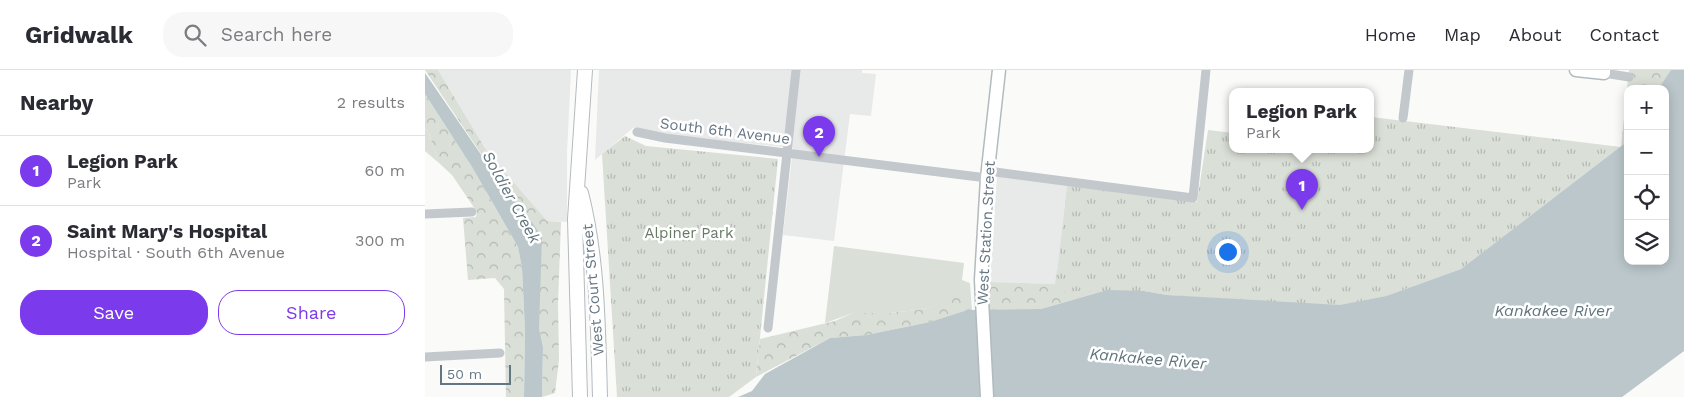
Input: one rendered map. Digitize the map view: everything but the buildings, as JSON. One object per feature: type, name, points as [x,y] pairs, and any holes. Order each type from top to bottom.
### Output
[{"type":"main road","name":"West Court Street","points":[[580,397],[575,219],[579,185],[585,70]]},
{"type":"main road","name":"West Station Street","points":[[987,397],[981,280],[988,175],[999,70]]},
{"type":"main road","points":[[1576,70],[1604,72]]},
{"type":"main road","name":"West Court Street","points":[[579,185],[588,218],[597,304],[600,397]]},
{"type":"street","points":[[768,328],[796,70]]},
{"type":"street","name":"South 6th Avenue","points":[[637,132],[656,137],[787,153],[1193,198],[1206,70]]},
{"type":"street","points":[[1403,118],[1409,70]]},
{"type":"street","points":[[1604,72],[1629,77]]},
{"type":"street","points":[[425,214],[472,212]]},
{"type":"street","points":[[425,356],[500,353]]},
{"type":"shaded area","points":[[438,70],[571,70],[567,153],[567,222],[547,221],[522,195],[488,153]]},
{"type":"shaded area","points":[[599,70],[862,70],[862,73],[876,74],[871,116],[850,114],[834,241],[783,235],[793,148],[655,134],[633,128],[595,160]]},
{"type":"shaded area","points":[[997,176],[1067,185],[1056,284],[990,282]]},
{"type":"green space","points":[[425,70],[438,70],[488,153],[547,221],[561,222],[558,303],[559,360],[555,393],[542,397],[543,347],[539,328],[539,301],[524,211],[506,191]]},
{"type":"green space","points":[[1629,70],[1671,70],[1661,85],[1627,85]]},
{"type":"green space","points":[[425,94],[472,167],[518,247],[522,268],[525,331],[524,397],[506,397],[504,289],[495,278],[468,280],[463,218],[476,217],[477,212],[452,175],[439,163],[425,128]]},
{"type":"green space","points":[[1374,117],[1621,147],[1461,269],[1386,296],[1333,307],[1167,295],[1144,291],[1055,291],[1067,185],[1197,202],[1208,130],[1229,133],[1229,153],[1374,153]]},
{"type":"green space","points":[[1624,118],[1624,144],[1621,147]]},
{"type":"green space","points":[[425,128],[429,134],[439,163],[425,151]]},
{"type":"green space","name":"Alpiner Park","points":[[625,136],[646,146],[778,159],[756,377],[729,397],[617,397],[602,154]]},
{"type":"green space","points":[[834,246],[964,263],[962,280],[970,283],[971,297],[957,297],[925,309],[889,313],[853,313],[825,323]]},
{"type":"green space","points":[[1057,270],[1137,291],[1107,290],[1041,309],[988,310],[990,282],[1055,284]]},
{"type":"green space","points":[[957,296],[971,297],[972,310],[930,322],[866,335],[830,338],[756,377],[760,339],[835,321],[853,313],[889,313],[925,309]]},
{"type":"water","name":"Kankakee River","points":[[1671,70],[1684,70],[1684,351],[1622,397],[738,397],[752,391],[765,374],[830,338],[866,335],[930,322],[968,310],[1041,309],[1107,290],[1340,305],[1386,296],[1461,269],[1624,144],[1624,265],[1669,265],[1669,85],[1661,85]]},
{"type":"water","points":[[425,73],[506,191],[524,211],[542,237],[539,328],[543,347],[542,397],[524,397],[525,331],[522,268],[518,247],[472,167],[425,94]]},
{"type":"place","name":"Saint Mary's Hospital","points":[[819,157]]},
{"type":"place","name":"Legion Park","points":[[1302,210]]},
{"type":"water label","name":"Soldier Creek","points":[[512,197]]}]
